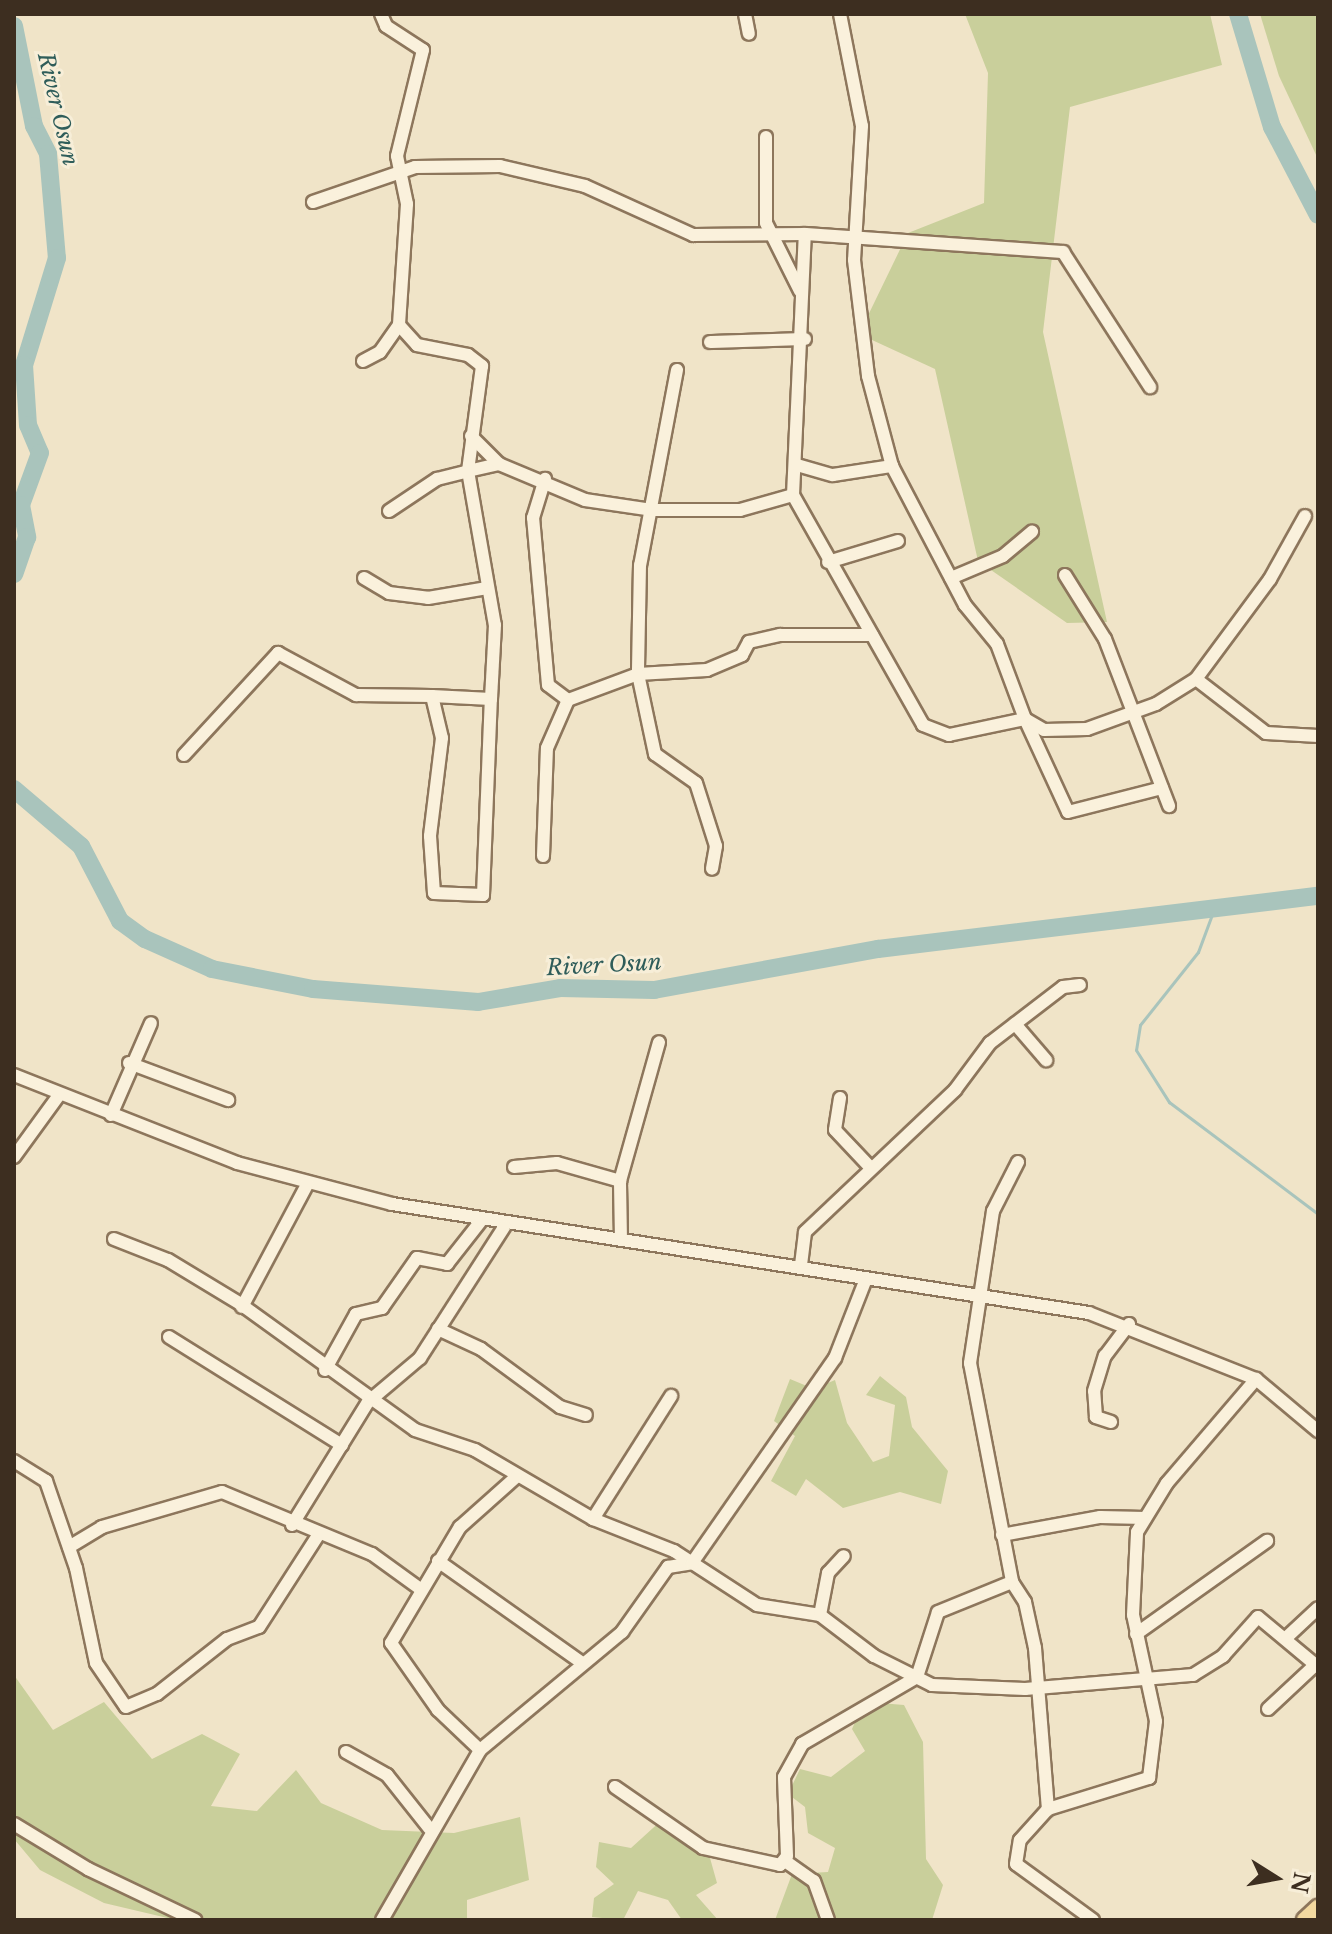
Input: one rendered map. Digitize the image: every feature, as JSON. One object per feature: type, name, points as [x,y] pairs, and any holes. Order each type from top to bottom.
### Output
[{"type":"main road","points":[[1305,1920],[1318,1908]]},
{"type":"street","points":[[363,361],[380,352],[399,325],[407,204],[397,156],[423,50],[386,26],[381,14]]},
{"type":"street","points":[[745,14],[749,34]]},
{"type":"street","points":[[840,14],[862,126],[857,325],[892,466],[951,578],[997,644],[1025,719],[1068,812],[1162,788]]},
{"type":"street","points":[[766,137],[766,223],[800,291]]},
{"type":"street","points":[[313,202],[429,165],[500,166],[585,186],[683,233],[805,234],[1063,252],[1150,387]]},
{"type":"street","points":[[805,234],[800,291],[805,339],[794,410],[797,465],[793,495],[910,708],[931,731],[949,735],[1025,719],[1044,730],[1078,731],[1132,715],[1196,679],[1270,579],[1305,516]]},
{"type":"street","points":[[399,325],[417,345],[477,358],[483,375],[471,436],[468,471],[495,625],[485,887],[478,898],[432,891],[430,824],[442,738],[432,696]]},
{"type":"street","points":[[710,342],[805,339]]},
{"type":"street","points":[[677,370],[653,510],[640,565],[638,674],[655,754],[696,783],[716,846],[712,869]]},
{"type":"street","points":[[471,436],[499,464],[545,479],[598,504],[653,510],[740,510],[793,495]]},
{"type":"street","points":[[389,511],[437,479],[499,464]]},
{"type":"street","points":[[797,465],[833,475],[892,466]]},
{"type":"street","points":[[545,479],[533,518],[548,685],[568,700]]},
{"type":"street","points":[[951,578],[1003,556],[1032,532]]},
{"type":"street","points":[[828,562],[898,541]]},
{"type":"street","points":[[1065,575],[1105,639],[1169,806]]},
{"type":"street","points":[[364,578],[389,593],[428,598],[487,588]]},
{"type":"street","points":[[543,856],[547,748],[568,700],[638,674],[707,670],[731,662],[749,642],[780,635],[872,635]]},
{"type":"street","points":[[184,755],[278,653],[356,695],[491,699]]},
{"type":"street","points":[[1196,679],[1266,733],[1318,736]]},
{"type":"street","points":[[801,1265],[805,1232],[869,1166],[1015,1024],[1063,987],[1080,985]]},
{"type":"street","points":[[111,1115],[129,1063],[151,1023]]},
{"type":"street","points":[[1015,1024],[1046,1060]]},
{"type":"street","points":[[621,1240],[620,1181],[659,1042]]},
{"type":"street","points":[[129,1063],[228,1100]]},
{"type":"street","points":[[14,1075],[111,1115],[308,1183],[480,1222],[801,1265],[1129,1324],[1256,1379],[1318,1431]]},
{"type":"street","points":[[14,1157],[59,1095]]},
{"type":"street","points":[[840,1098],[832,1111],[835,1130],[869,1166]]},
{"type":"street","points":[[1018,1162],[993,1211],[970,1363],[1012,1582],[1030,1622],[1048,1809]]},
{"type":"street","points":[[514,1167],[557,1163],[620,1181]]},
{"type":"street","points":[[242,1307],[308,1183]]},
{"type":"street","points":[[325,1370],[356,1314],[382,1308],[417,1258],[447,1264],[480,1222]]},
{"type":"street","points":[[292,1525],[368,1402],[397,1383],[438,1329],[504,1227]]},
{"type":"street","points":[[114,1239],[168,1260],[242,1307],[368,1402],[415,1430],[504,1464],[515,1478],[593,1519],[692,1563],[757,1605],[820,1615],[917,1677],[960,1689],[1151,1680],[1193,1675],[1215,1663],[1258,1617],[1287,1637],[1317,1666],[1268,1709]]},
{"type":"street","points":[[382,1920],[429,1828],[480,1750],[515,1728],[582,1663],[639,1614],[668,1567],[692,1563],[835,1358],[866,1279]]},
{"type":"street","points":[[1111,1422],[1096,1417],[1094,1391],[1105,1356],[1129,1324]]},
{"type":"street","points":[[438,1329],[481,1349],[560,1407],[586,1415]]},
{"type":"street","points":[[169,1337],[342,1445]]},
{"type":"street","points":[[1093,1920],[1016,1864],[1025,1828],[1048,1809],[1149,1778],[1151,1680],[1136,1634],[1131,1556],[1145,1518],[1256,1379]]},
{"type":"street","points":[[593,1519],[671,1396]]},
{"type":"street","points":[[14,1461],[46,1481],[69,1547],[96,1663],[126,1707],[157,1694],[227,1639],[259,1627],[317,1537]]},
{"type":"street","points":[[480,1750],[392,1649],[419,1588],[460,1527],[515,1478]]},
{"type":"street","points":[[69,1547],[102,1527],[218,1492],[317,1537],[372,1554],[419,1588]]},
{"type":"street","points":[[1002,1535],[1100,1517],[1145,1518]]},
{"type":"street","points":[[1136,1634],[1267,1541]]},
{"type":"street","points":[[820,1615],[828,1573],[844,1556]]},
{"type":"street","points":[[438,1561],[582,1663]]},
{"type":"street","points":[[785,1861],[789,1760],[867,1701],[917,1677],[938,1612],[1012,1582]]},
{"type":"street","points":[[1287,1637],[1318,1608]]},
{"type":"street","points":[[346,1752],[387,1775],[429,1828]]},
{"type":"street","points":[[615,1787],[703,1848],[774,1867],[785,1861]]},
{"type":"street","points":[[14,1824],[195,1920]]},
{"type":"street","points":[[785,1861],[814,1881],[828,1920]]},
{"type":"green space","points":[[965,14],[1210,14],[1222,65],[1070,107],[1043,332],[1107,622],[1067,623],[978,561],[935,369],[859,334],[908,233],[984,203],[988,73]]},
{"type":"green space","points":[[1260,14],[1318,14],[1318,159],[1279,76]]},
{"type":"green space","points":[[880,1376],[906,1397],[912,1427],[948,1471],[941,1504],[900,1492],[843,1508],[806,1479],[796,1496],[771,1481],[795,1436],[774,1421],[790,1379],[814,1389],[835,1380],[847,1423],[873,1462],[889,1456],[895,1405],[866,1395]]},
{"type":"green space","points":[[14,1675],[53,1730],[104,1702],[152,1759],[202,1734],[240,1754],[211,1806],[257,1811],[296,1770],[321,1803],[382,1830],[454,1833],[520,1817],[529,1880],[467,1900],[467,1920],[176,1920],[104,1903],[40,1870],[14,1839]]},
{"type":"green space","points":[[880,1703],[904,1705],[923,1742],[926,1859],[943,1885],[932,1920],[775,1920],[792,1874],[828,1872],[835,1848],[808,1833],[805,1807],[788,1794],[800,1769],[831,1777],[865,1751],[852,1729],[859,1713]]},
{"type":"green space","points":[[664,1818],[689,1848],[710,1858],[717,1883],[696,1895],[718,1920],[682,1920],[668,1900],[638,1891],[623,1920],[592,1917],[594,1898],[614,1884],[596,1867],[599,1842],[631,1848]]},
{"type":"waterway","name":"River Osun","points":[[1238,14],[1272,127],[1318,215]]},
{"type":"waterway","name":"River Osun","points":[[14,26],[34,126],[48,154],[57,258],[24,365],[28,425],[40,453],[21,505],[27,537],[14,574]]},
{"type":"waterway","name":"River Osun","points":[[14,789],[81,846],[120,921],[145,939],[212,969],[313,989],[478,1002],[560,988],[654,990],[878,949],[1318,896]]},
{"type":"waterway","points":[[1214,909],[1198,952],[1140,1025],[1136,1050],[1169,1102],[1318,1214]]}]
